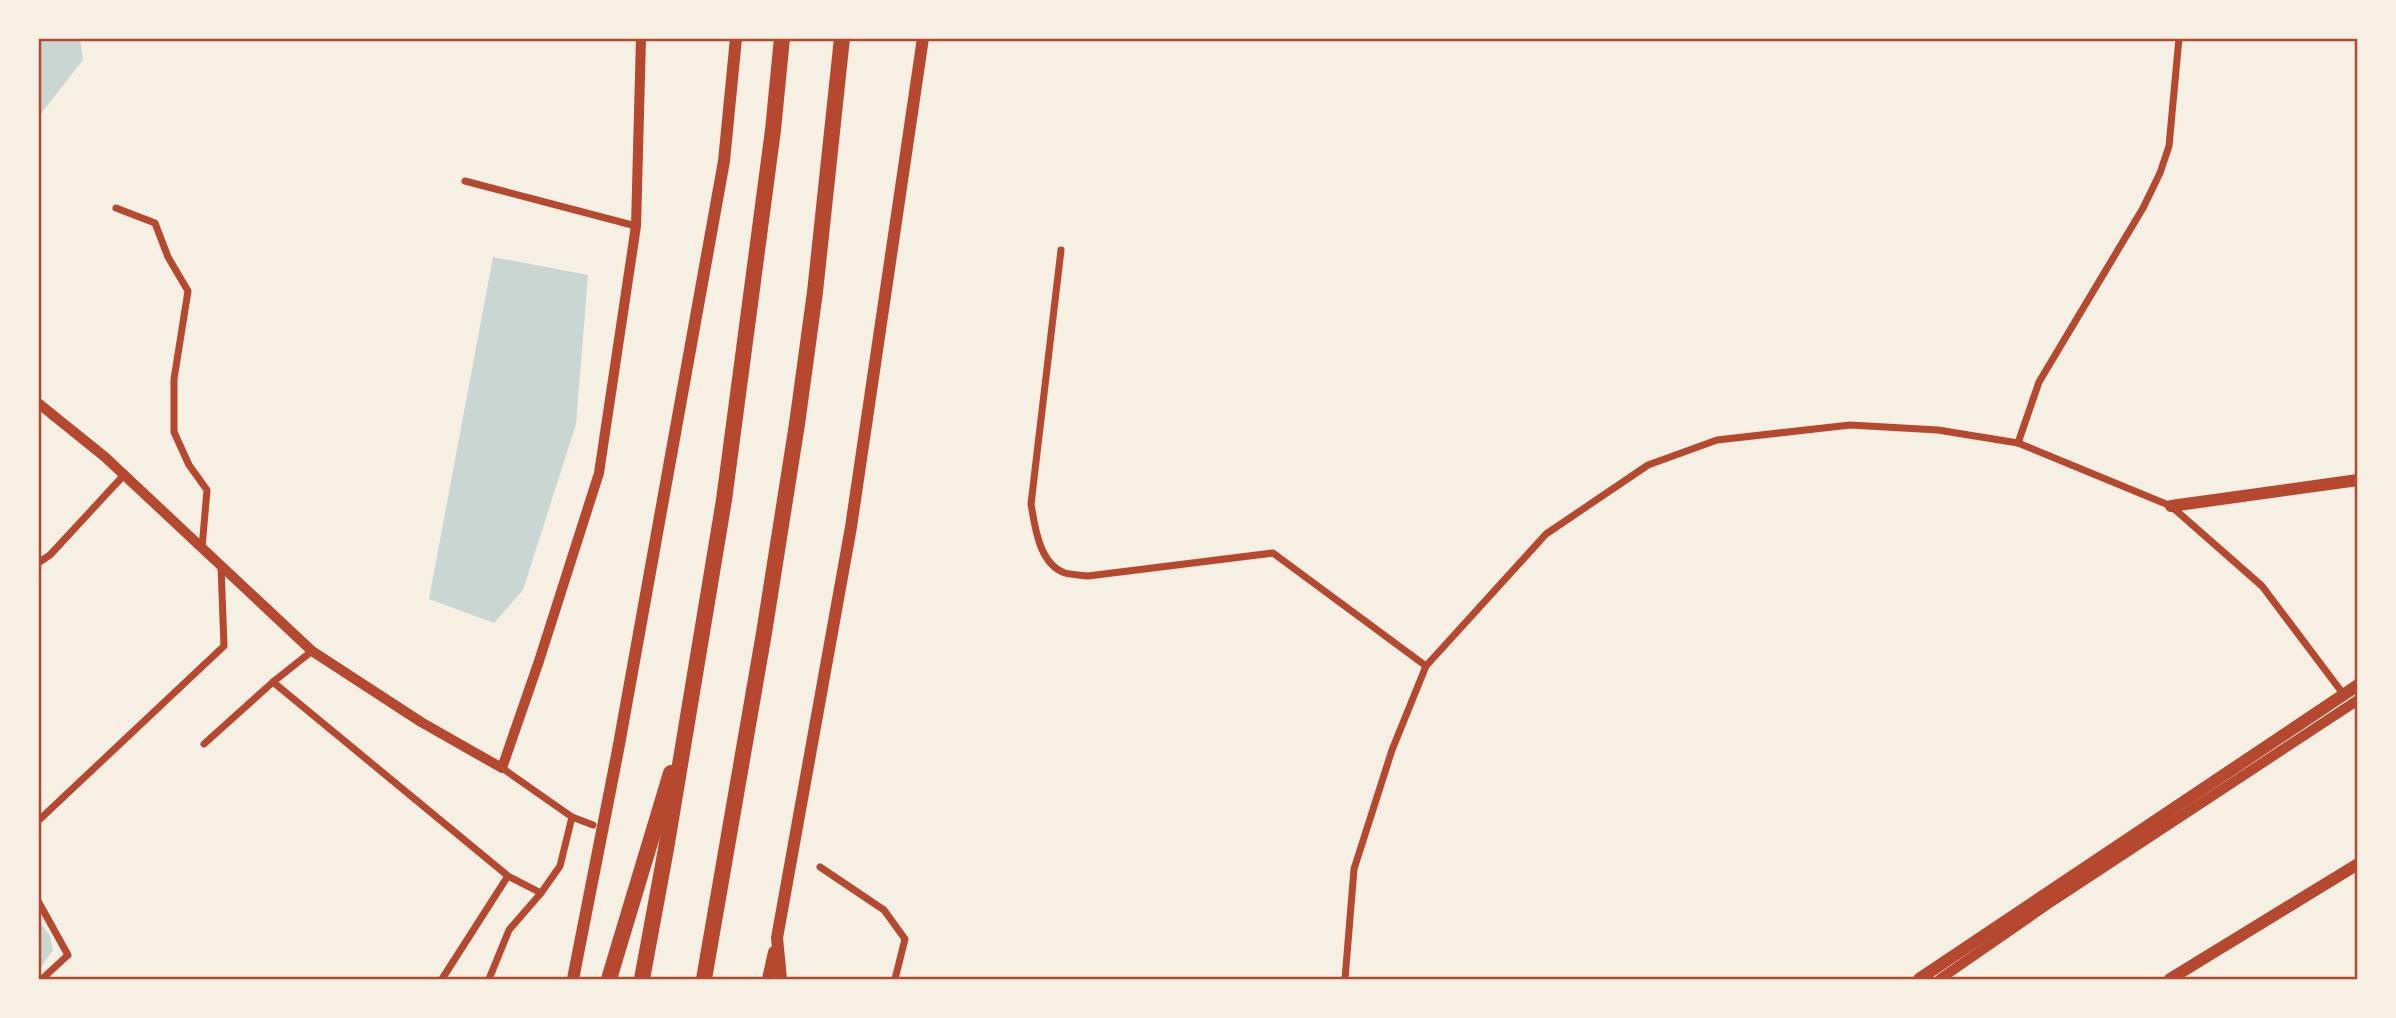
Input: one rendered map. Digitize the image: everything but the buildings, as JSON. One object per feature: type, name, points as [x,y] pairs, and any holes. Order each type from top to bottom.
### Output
[{"type":"highway","points":[[642,979],[726,486],[773,130],[782,38]]},
{"type":"highway","points":[[704,979],[797,424],[815,292],[842,38]]},
{"type":"highway","points":[[609,979],[689,714]]},
{"type":"main road","points":[[573,979],[618,750],[724,161],[736,38]]},
{"type":"main road","points":[[768,979],[851,527],[923,38]]},
{"type":"main road","points":[[2171,506],[2357,480]]},
{"type":"main road","points":[[1919,979],[2351,699],[2357,685]]},
{"type":"main road","points":[[2170,979],[2357,864]]},
{"type":"main road","points":[[777,938],[781,979]]},
{"type":"street","points":[[502,768],[599,473],[636,226],[641,38]]},
{"type":"street","points":[[2018,443],[2039,382],[2143,208],[2160,173],[2169,146],[2179,38]]},
{"type":"street","points":[[465,181],[636,226]]},
{"type":"street","points":[[116,208],[155,223],[168,257],[188,291],[174,379],[174,432],[189,465],[207,490],[202,548]]},
{"type":"street","points":[[1061,250],[1031,504],[1036,534],[1047,558],[1063,572],[1088,576],[1273,553],[1426,666]]},
{"type":"street","points":[[38,403],[124,475],[312,651],[421,722],[502,768],[572,817],[593,825]]},
{"type":"street","points":[[1345,979],[1354,869],[1392,750],[1426,666],[1546,534],[1648,465],[1717,440],[1850,425],[1938,430],[2018,443],[2171,506],[2262,586],[2351,699],[1940,979]]},
{"type":"street","points":[[38,563],[50,555],[124,475]]},
{"type":"street","points":[[38,821],[224,646],[222,566]]},
{"type":"street","points":[[204,744],[272,682],[312,651]]},
{"type":"street","points":[[272,682],[508,876],[541,893]]},
{"type":"street","points":[[489,979],[509,930],[541,893],[559,866],[572,817]]},
{"type":"street","points":[[820,867],[884,910],[905,939],[895,979]]},
{"type":"street","points":[[442,979],[508,876]]},
{"type":"street","points":[[38,901],[68,955],[42,979]]},
{"type":"shaded area","points":[[39,38],[80,39],[83,60],[39,116]]},
{"type":"shaded area","points":[[493,257],[588,275],[576,424],[523,590],[494,623],[429,599]]},
{"type":"shaded area","points":[[38,920],[50,936],[53,950],[39,970]]}]
